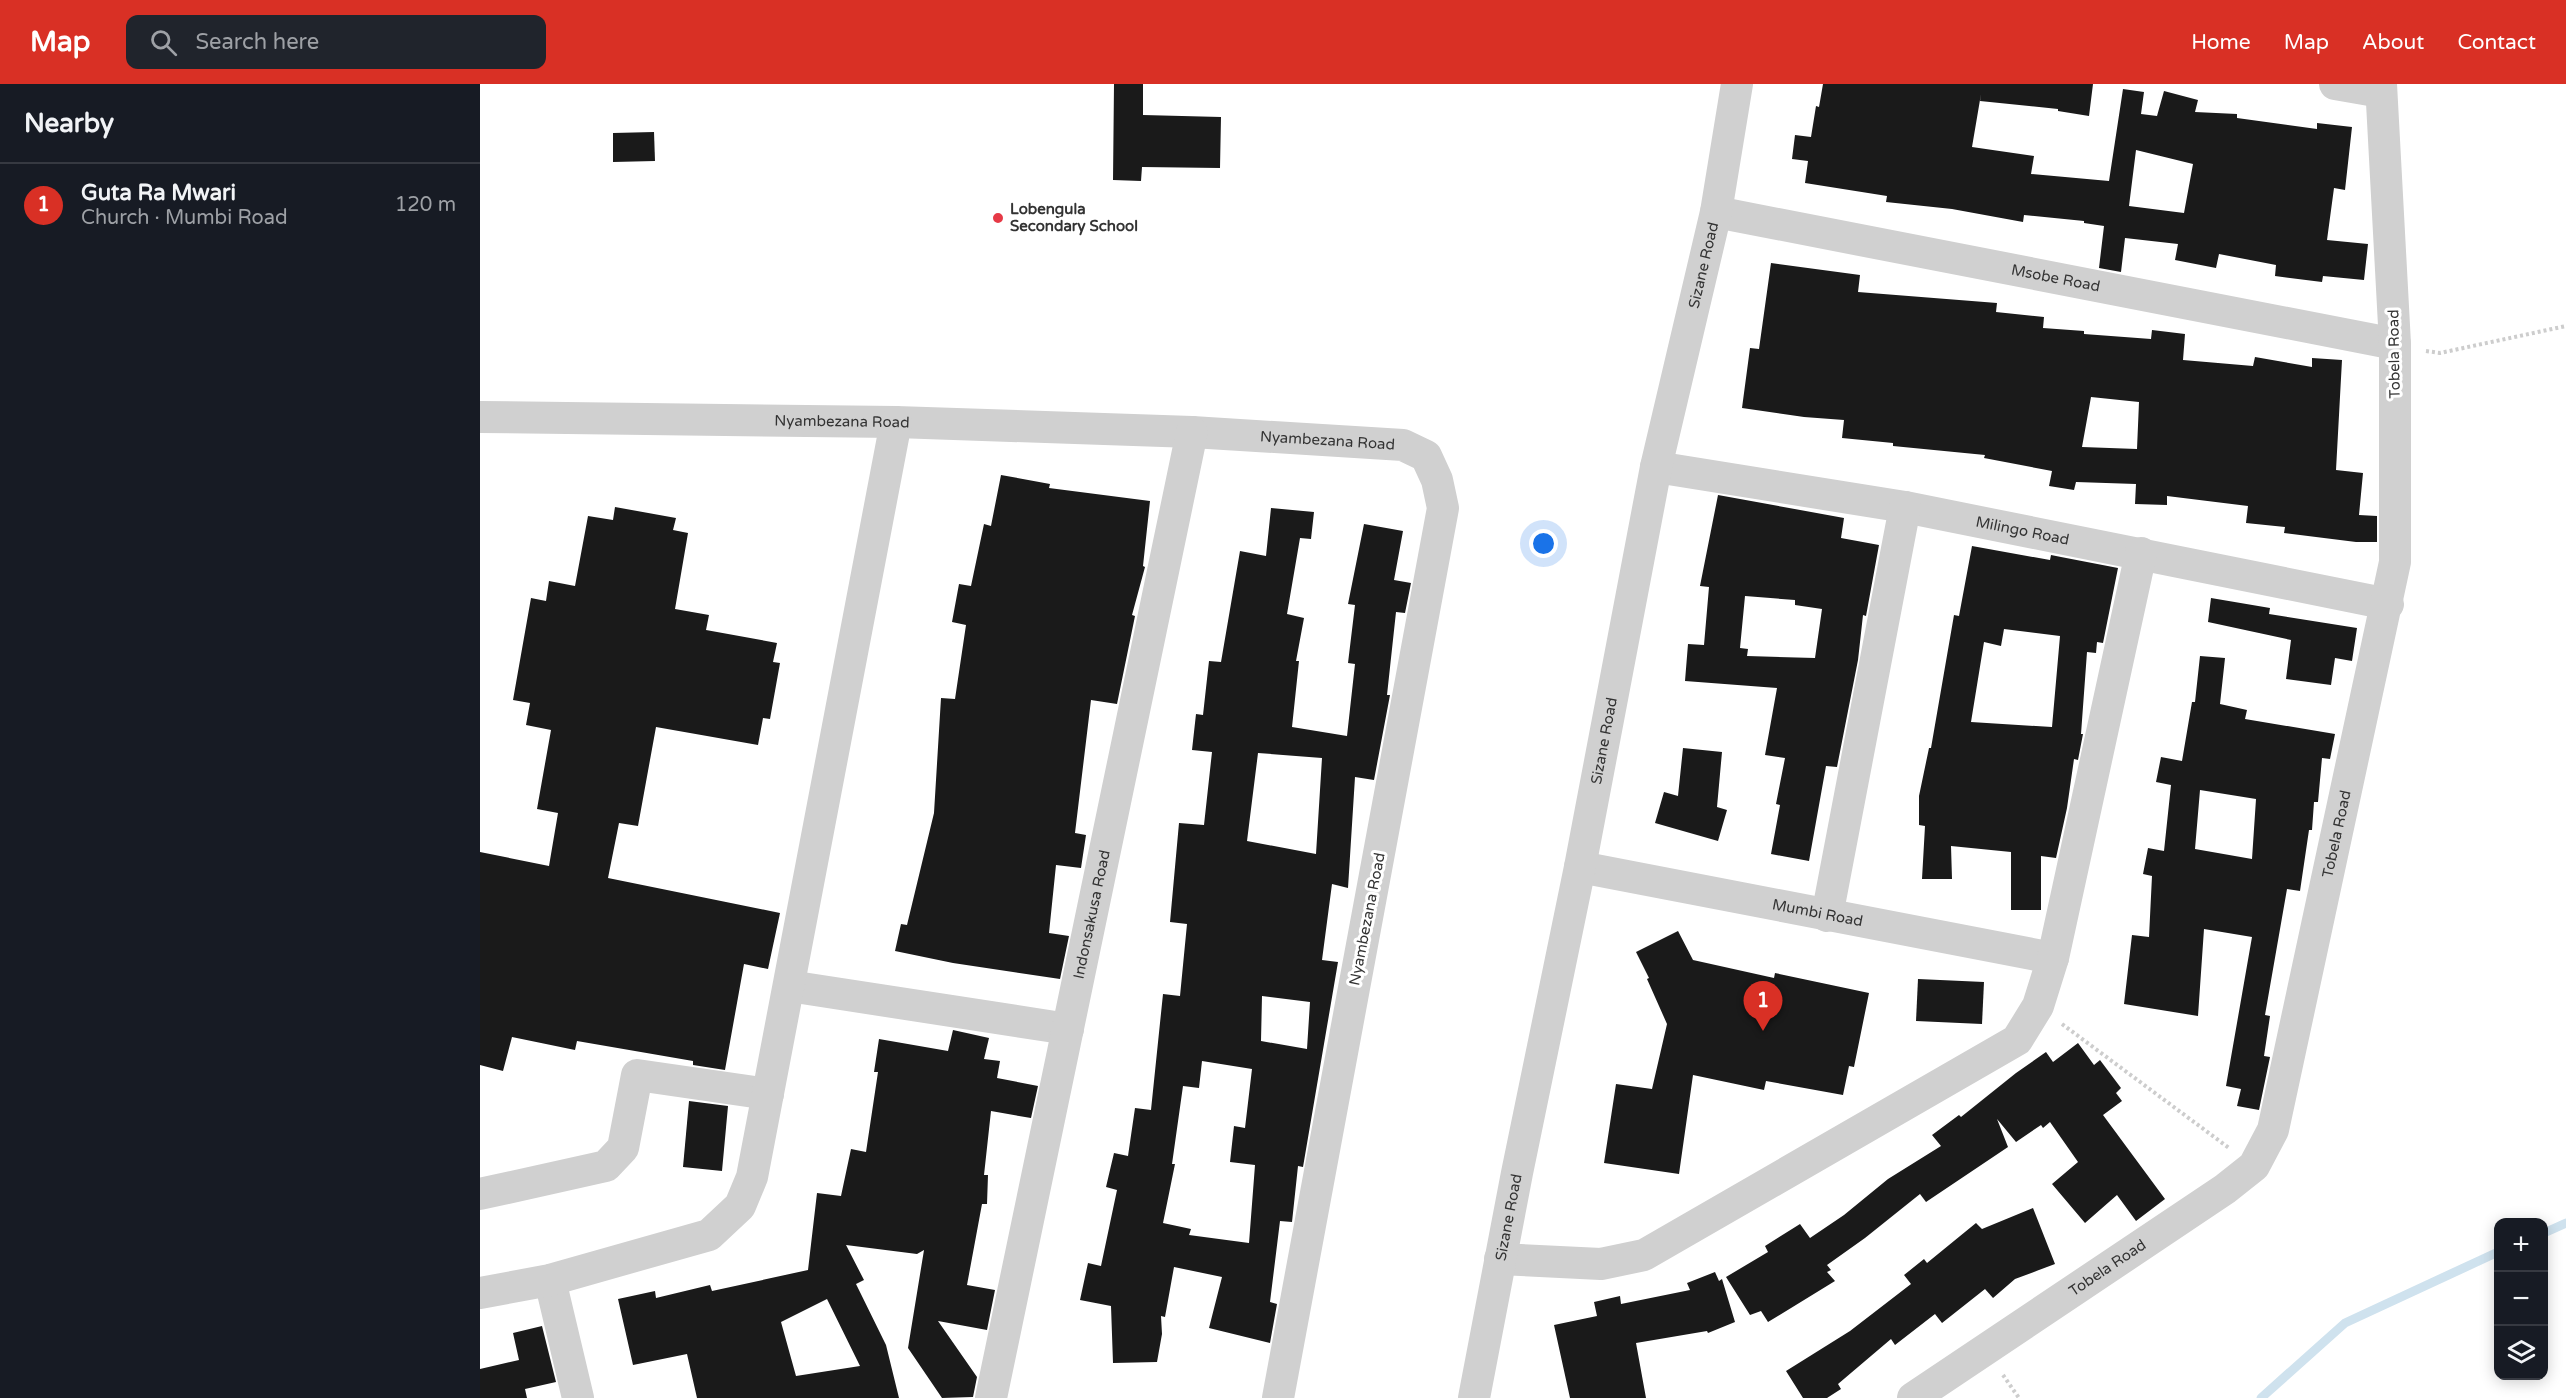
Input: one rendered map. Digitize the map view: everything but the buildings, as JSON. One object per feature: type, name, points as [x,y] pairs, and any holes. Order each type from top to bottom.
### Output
[{"type":"street","name":"Sizane Road","points":[[1474,1398],[1580,867],[1656,467],[1716,212],[1737,84]]},
{"type":"street","points":[[2335,84],[2381,88]]},
{"type":"street","name":"Tobela Road","points":[[1913,1398],[2225,1189],[2254,1166],[2273,1130],[2388,604],[2395,562],[2395,344],[2381,88]]},
{"type":"street","name":"Msobe Road","points":[[1716,212],[2395,344]]},
{"type":"street","name":"Nyambezana Road","points":[[480,417],[896,422],[1192,432],[1403,445],[1426,456],[1437,480],[1443,508],[1278,1398]]},
{"type":"street","points":[[480,1293],[550,1280],[709,1234],[740,1206],[752,1177],[896,422]]},
{"type":"street","name":"Indonsakusa Road","points":[[991,1398],[1192,432]]},
{"type":"street","name":"Milingo Road","points":[[1656,467],[1905,507],[2388,604]]},
{"type":"street","points":[[1827,916],[1905,507]]},
{"type":"street","points":[[1500,1259],[1601,1264],[1644,1255],[2017,1040],[2038,1006],[2053,958],[2141,554]]},
{"type":"street","name":"Mumbi Road","points":[[1580,867],[2053,958]]},
{"type":"street","points":[[789,986],[1068,1029]]},
{"type":"street","points":[[480,1194],[606,1166],[623,1148],[637,1075],[768,1094]]},
{"type":"street","points":[[550,1280],[578,1398]]},
{"type":"path","points":[[2395,344],[2440,353],[2566,326]]},
{"type":"path","points":[[2038,1006],[2254,1166]]},
{"type":"waterway","points":[[2548,1231],[2566,1223]]},
{"type":"waterway","points":[[2261,1398],[2345,1323],[2494,1254]]},
{"type":"place","name":"Lobengula Secondary School","points":[[998,218]]},
{"type":"place","name":"Guta Ra Mwari","points":[[1763,1031]]}]
